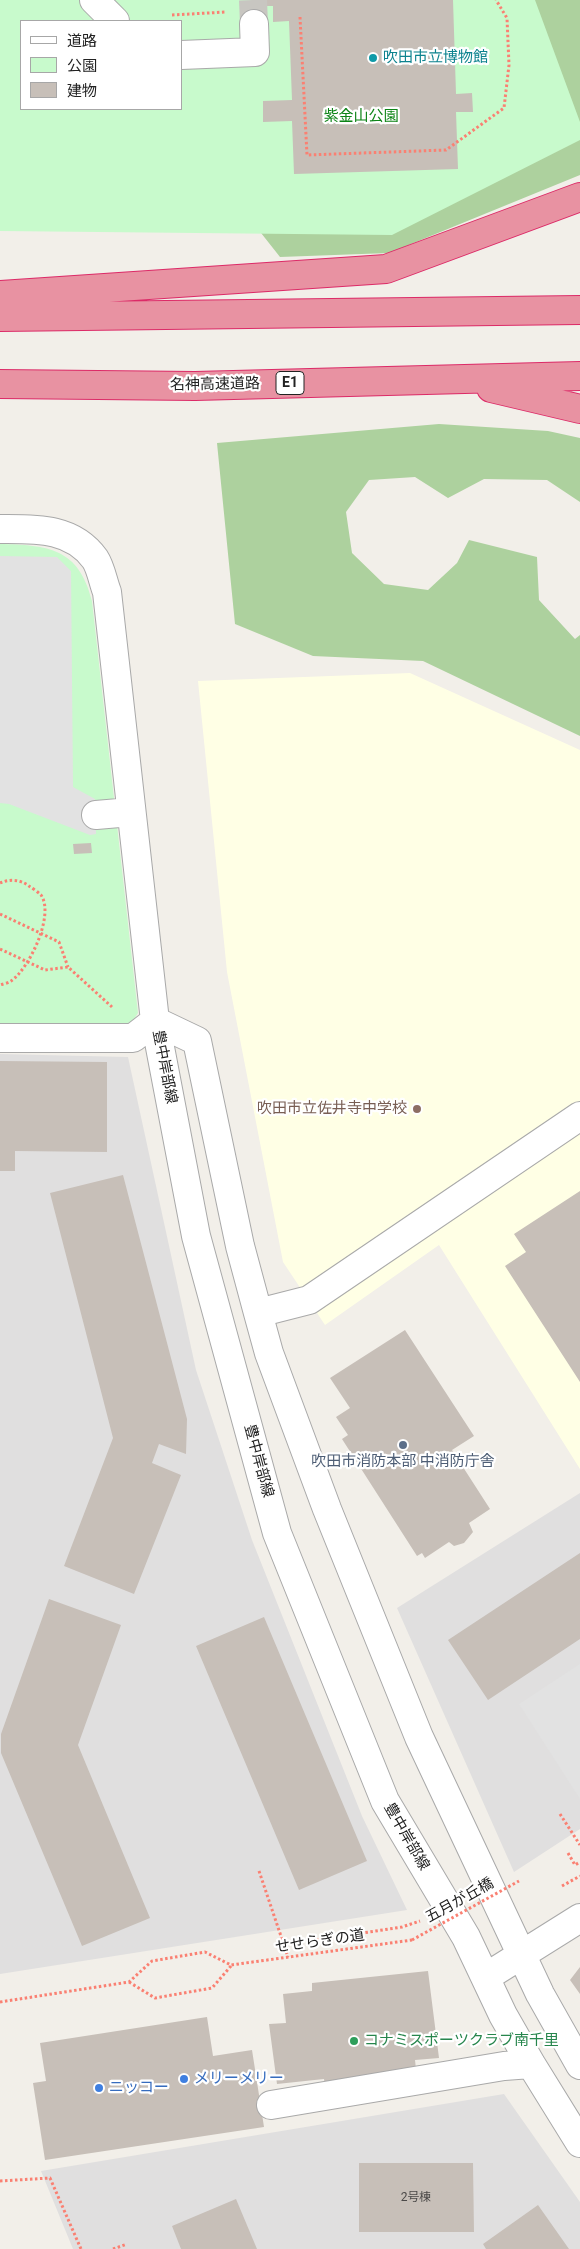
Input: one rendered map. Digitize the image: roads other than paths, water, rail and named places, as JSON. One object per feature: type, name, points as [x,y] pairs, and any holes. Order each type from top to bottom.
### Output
[{"type":"highway","points":[[0,295],[386,269],[580,197]]},
{"type":"highway","points":[[0,317],[580,310]]},
{"type":"highway","name":"名神高速道路","points":[[0,384],[195,386],[580,376]]},
{"type":"highway","points":[[451,379],[580,409]]},
{"type":"street","points":[[94,0],[113,20]]},
{"type":"street","points":[[182,54],[255,52],[245,18]]},
{"type":"street","points":[[0,529],[44,529],[71,538],[95,560],[107,592],[155,1021],[133,1038],[0,1038]]},
{"type":"street","points":[[96,816],[131,812]]},
{"type":"street","name":"豊中岸部線","points":[[155,1021],[196,1040],[240,1246],[269,1353],[327,1509],[419,1737],[540,1994],[575,2047]]},
{"type":"street","name":"豊中岸部線","points":[[155,1021],[196,1236],[277,1533],[385,1801],[466,1937],[503,2015],[580,2143]]},
{"type":"street","points":[[258,1313],[309,1300],[580,1116]]},
{"type":"street","points":[[486,1977],[523,1956],[580,1918]]},
{"type":"street","points":[[271,2105],[504,2066],[531,2064]]},
{"type":"tunnel","points":[[253,0],[254,24]]},
{"type":"place","name":"吹田市立博物館","points":[[373,58]]},
{"type":"place","name":"吹田市立佐井寺中学校","points":[[417,1109]]},
{"type":"place","name":"吹田市消防本部 中消防庁舎","points":[[403,1445]]},
{"type":"place","name":"コナミスポーツクラブ南千里","points":[[354,2041]]},
{"type":"place","name":"メリーメリー","points":[[184,2079]]},
{"type":"place","name":"ニッコー","points":[[99,2088]]},
{"type":"park label","name":"紫金山公園","points":[[361,117]]}]
